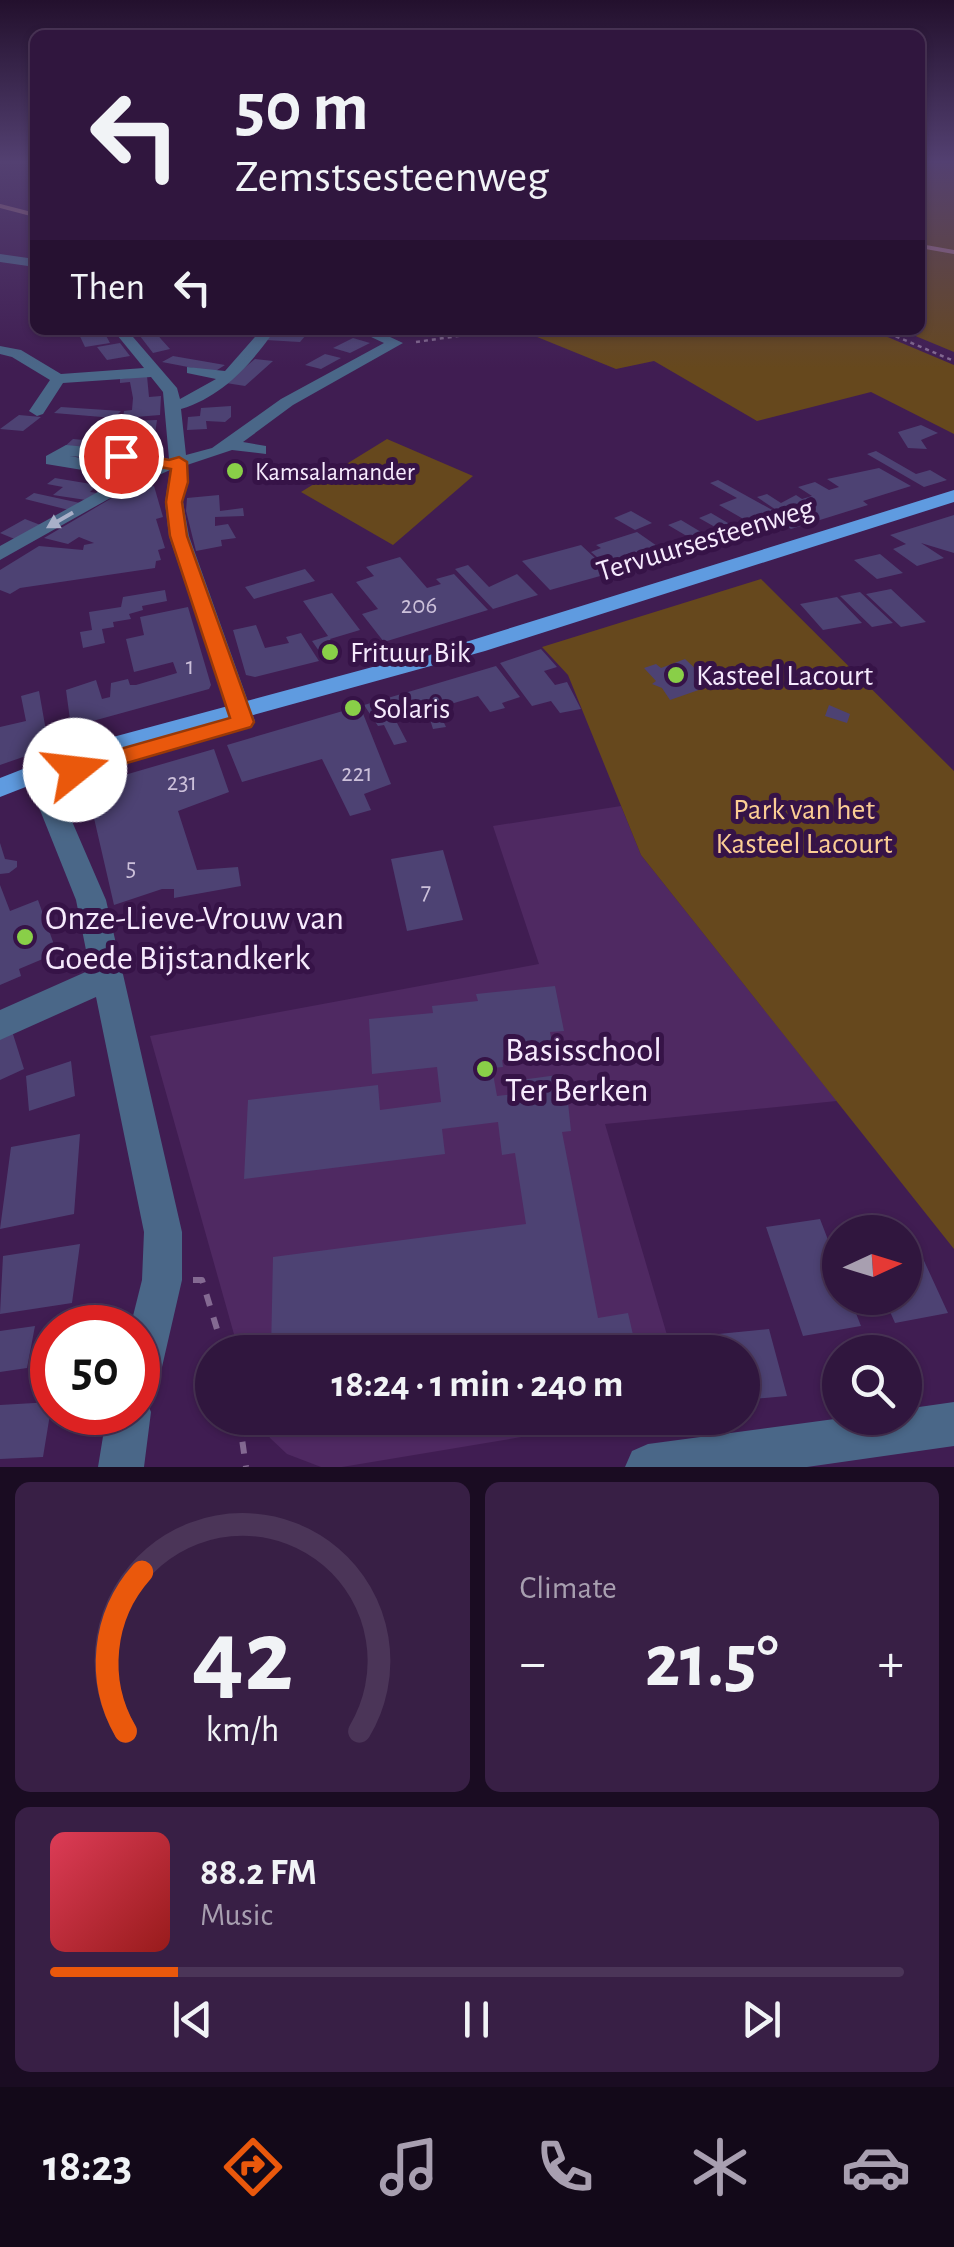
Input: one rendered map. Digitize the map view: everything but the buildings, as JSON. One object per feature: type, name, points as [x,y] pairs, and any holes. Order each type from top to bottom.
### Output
[{"type":"main road","name":"Tervuursesteenweg","points":[[0,788],[39,774],[75,770],[241,716],[383,682],[476,646],[954,496]]},
{"type":"street","points":[[0,258],[30,262]]},
{"type":"street","points":[[124,335],[170,392],[174,406],[173,464],[180,482],[174,502],[178,536],[241,716]]},
{"type":"street","points":[[174,406],[193,402],[228,376],[264,335]]},
{"type":"street","points":[[376,335],[396,343]]},
{"type":"street","points":[[0,554],[115,488],[173,464],[206,457],[396,343]]},
{"type":"street","points":[[0,350],[16,354],[58,379],[154,368],[186,368],[228,376]]},
{"type":"street","points":[[38,411],[58,379]]},
{"type":"street","points":[[258,424],[285,431]]},
{"type":"street","points":[[229,444],[260,450]]},
{"type":"street","points":[[147,475],[52,460],[61,450],[173,464]]},
{"type":"street","points":[[39,774],[90,900],[108,976],[163,1232],[162,1280],[156,1305]]},
{"type":"street","points":[[0,1025],[108,976]]},
{"type":"street","points":[[648,1467],[954,1424]]},
{"type":"street","points":[[121,1467],[125,1435]]},
{"type":"path","points":[[396,343],[460,335]]},
{"type":"path","points":[[893,335],[954,361]]},
{"type":"path","points":[[162,1280],[202,1280],[219,1335]]},
{"type":"path","points":[[241,1435],[246,1467]]},
{"type":"shaded area","name":"Basisschool Ter Berken","points":[[621,806],[641,855],[837,1101],[605,1124],[667,1335],[234,1335],[150,1036],[539,964],[493,826]]},
{"type":"shaded area","points":[[268,1435],[533,1435],[342,1467],[321,1467],[287,1454]]},
{"type":"green space","points":[[925,231],[954,231],[954,352],[913,335],[925,335]]},
{"type":"green space","points":[[532,335],[883,335],[954,365],[954,434],[871,392],[757,421],[654,361],[616,369]]},
{"type":"green space","points":[[387,439],[473,476],[393,545],[301,492]]},
{"type":"green space","name":"Park van het Kasteel Lacourt","points":[[761,579],[954,771],[954,1249],[641,855],[568,675],[542,647]]},
{"type":"waterway","points":[[925,247],[954,252]]},
{"type":"place","name":"Kamsalamander","points":[[235,471]]},
{"type":"place","name":"Frituur Bik","points":[[330,652]]},
{"type":"place","name":"Kasteel Lacourt","points":[[676,675]]},
{"type":"place","name":"Solaris","points":[[353,708]]},
{"type":"place","name":"Onze-Lieve-Vrouw van Goede Bijstandkerk","points":[[25,937]]},
{"type":"place","name":"Basisschool Ter Berken","points":[[485,1069]]},
{"type":"route","points":[[75,770],[243,722],[178,536],[174,502],[180,482],[179,462],[168,465],[148,458],[121,456]]}]
